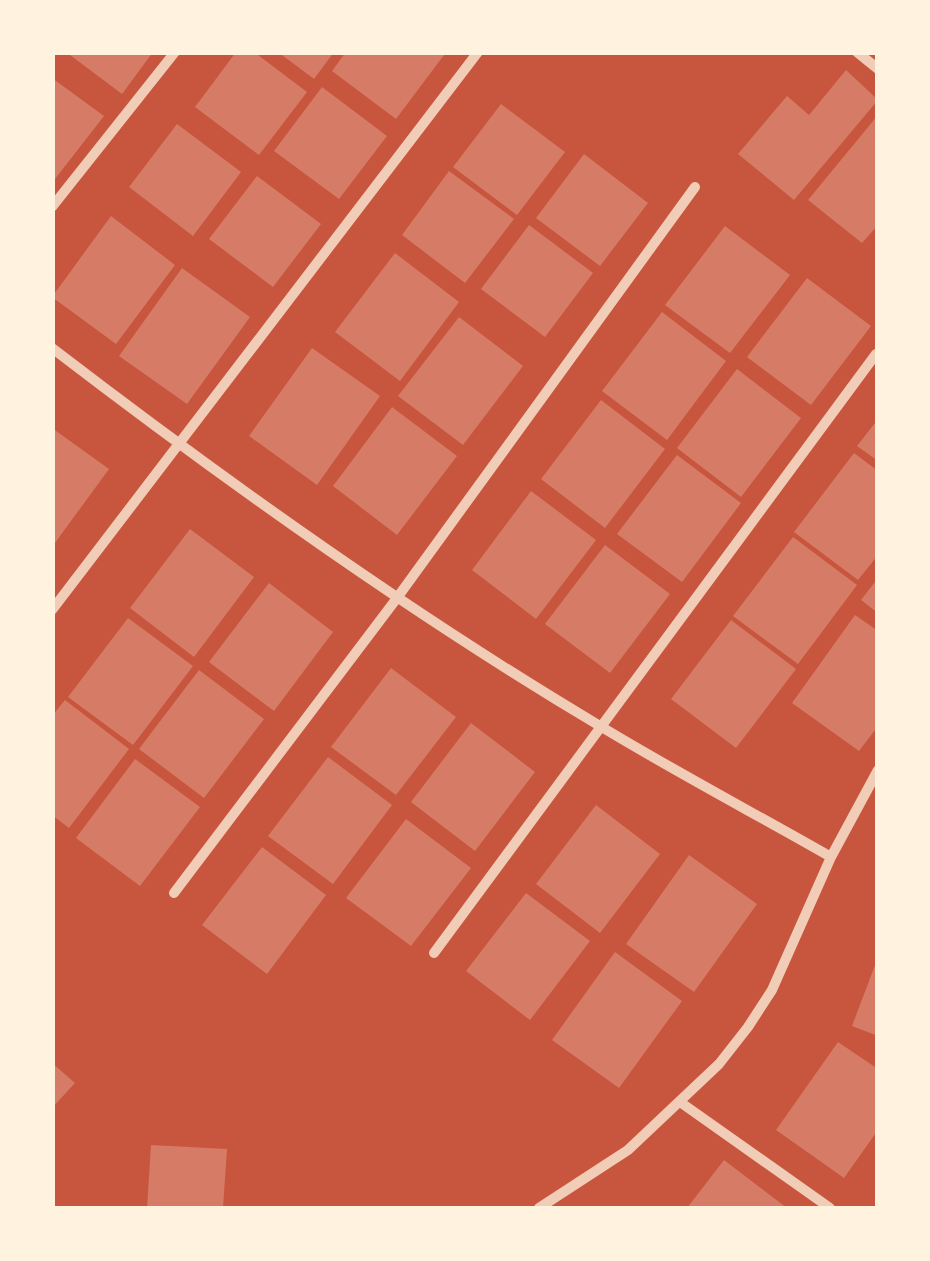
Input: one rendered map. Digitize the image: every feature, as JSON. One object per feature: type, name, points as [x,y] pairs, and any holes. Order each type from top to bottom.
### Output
[{"type":"street","points":[[52,207],[175,52]]},
{"type":"street","points":[[52,610],[478,52]]},
{"type":"street","points":[[857,52],[878,69]]},
{"type":"street","points":[[174,893],[397,598],[695,187]]},
{"type":"street","points":[[52,348],[180,446],[397,598],[600,726],[831,856]]},
{"type":"street","points":[[434,953],[876,354]]},
{"type":"street","points":[[539,1208],[628,1150],[719,1064],[772,990],[831,856],[878,770]]},
{"type":"street","points":[[680,1102],[830,1208]]},
{"type":"building","points":[[66,52],[153,52],[122,94]]},
{"type":"building","points":[[236,52],[254,52],[307,92],[259,155],[195,107]]},
{"type":"building","points":[[278,52],[334,52],[314,79]]},
{"type":"building","points":[[346,52],[444,55],[396,119],[332,71]]},
{"type":"building","points":[[846,70],[878,100],[794,200],[738,154],[787,96],[809,115]]},
{"type":"building","points":[[52,78],[104,116],[55,179],[52,177]]},
{"type":"building","points":[[322,87],[387,136],[339,199],[274,151]]},
{"type":"building","points":[[501,104],[565,152],[517,215],[453,167]]},
{"type":"building","points":[[878,115],[878,225],[862,243],[808,200]]},
{"type":"building","points":[[177,124],[241,172],[193,236],[129,187]]},
{"type":"building","points":[[584,154],[648,203],[600,266],[536,218]]},
{"type":"building","points":[[449,171],[514,219],[465,283],[402,235]]},
{"type":"building","points":[[257,176],[321,224],[273,287],[209,239]]},
{"type":"building","points":[[111,216],[175,265],[116,344],[52,297]]},
{"type":"building","points":[[529,225],[593,273],[545,337],[481,289]]},
{"type":"building","points":[[725,226],[790,275],[730,353],[665,305]]},
{"type":"building","points":[[395,253],[459,302],[400,381],[335,332]]},
{"type":"building","points":[[182,268],[250,317],[187,404],[119,356]]},
{"type":"building","points":[[807,278],[871,326],[811,405],[747,357]]},
{"type":"building","points":[[662,312],[726,361],[667,440],[602,391]]},
{"type":"building","points":[[459,317],[523,366],[463,445],[398,396]]},
{"type":"building","points":[[312,348],[380,396],[317,485],[249,436]]},
{"type":"building","points":[[737,369],[801,418],[741,497],[677,448]]},
{"type":"building","points":[[601,400],[665,449],[605,528],[541,479]]},
{"type":"building","points":[[392,407],[457,456],[397,535],[333,486]]},
{"type":"building","points":[[878,419],[878,461],[857,446]]},
{"type":"building","points":[[52,428],[109,469],[52,547]]},
{"type":"building","points":[[854,453],[878,471],[878,555],[858,580],[794,532]]},
{"type":"building","points":[[677,455],[741,503],[682,582],[617,534]]},
{"type":"building","points":[[531,491],[596,540],[536,619],[472,570]]},
{"type":"building","points":[[190,529],[254,577],[194,657],[130,608]]},
{"type":"building","points":[[793,537],[857,585],[798,664],[733,616]]},
{"type":"building","points":[[605,545],[670,594],[610,673],[545,624]]},
{"type":"building","points":[[878,578],[878,613],[861,600]]},
{"type":"building","points":[[269,583],[333,632],[274,711],[209,662]]},
{"type":"building","points":[[855,615],[878,631],[878,726],[859,751],[792,703]]},
{"type":"building","points":[[128,618],[193,666],[133,745],[68,697]]},
{"type":"building","points":[[731,620],[796,669],[736,748],[671,699]]},
{"type":"building","points":[[391,668],[456,717],[396,795],[331,747]]},
{"type":"building","points":[[199,670],[264,719],[204,798],[139,749]]},
{"type":"building","points":[[65,700],[129,749],[69,828],[52,815],[52,716]]},
{"type":"building","points":[[471,723],[535,772],[475,851],[411,802]]},
{"type":"building","points":[[328,757],[392,805],[333,884],[268,836]]},
{"type":"building","points":[[135,759],[200,807],[140,886],[76,838]]},
{"type":"building","points":[[596,805],[660,854],[600,933],[536,884]]},
{"type":"building","points":[[406,819],[471,868],[411,946],[346,898]]},
{"type":"building","points":[[262,847],[326,895],[267,974],[202,925]]},
{"type":"building","points":[[689,855],[757,904],[694,992],[626,944]]},
{"type":"building","points":[[526,893],[590,941],[530,1020],[466,971]]},
{"type":"building","points":[[615,952],[682,1001],[619,1088],[552,1040]]},
{"type":"building","points":[[878,960],[878,1036],[852,1026]]},
{"type":"building","points":[[838,1042],[878,1069],[878,1130],[844,1178],[776,1130]]},
{"type":"building","points":[[52,1063],[75,1083],[52,1108]]},
{"type":"building","points":[[151,1145],[227,1149],[223,1208],[147,1208]]},
{"type":"building","points":[[724,1160],[787,1208],[687,1208]]}]
